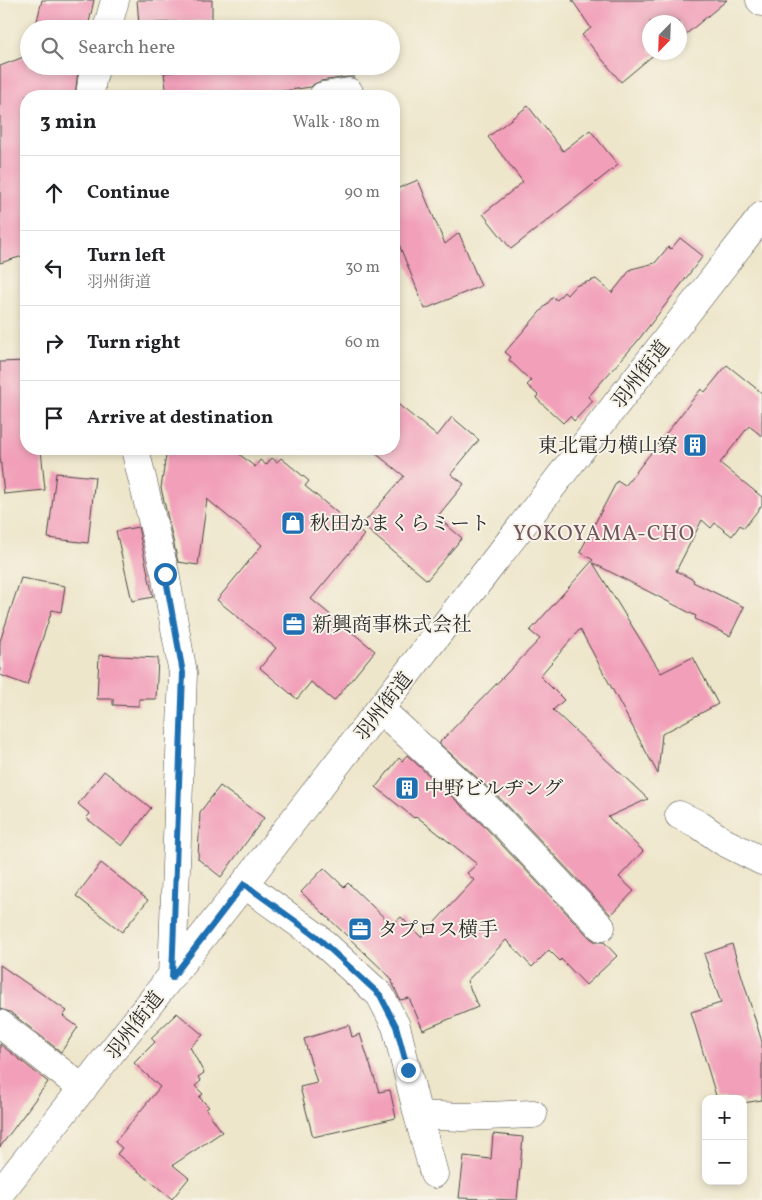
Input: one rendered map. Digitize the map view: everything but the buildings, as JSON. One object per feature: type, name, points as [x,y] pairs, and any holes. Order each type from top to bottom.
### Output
[{"type":"street","points":[[109,20],[115,0]]},
{"type":"street","points":[[91,90],[93,75]]},
{"type":"street","name":"羽州街道","points":[[0,1193],[172,978],[762,216]]},
{"type":"street","points":[[136,455],[165,574],[183,673],[172,978]]},
{"type":"street","points":[[380,709],[498,817],[601,927]]},
{"type":"street","points":[[679,815],[698,824],[724,842],[762,861]]},
{"type":"street","points":[[244,884],[316,936],[380,995],[396,1026],[434,1174]]},
{"type":"street","points":[[0,1024],[83,1089]]},
{"type":"street","points":[[418,1115],[462,1117],[533,1114]]},
{"type":"place","name":"東北電力横山寮","points":[[695,445]]},
{"type":"place","name":"秋田かまくらミート","points":[[293,523]]},
{"type":"place","name":"新興商事株式会社","points":[[294,624]]},
{"type":"place","name":"中野ビルヂング","points":[[407,788]]},
{"type":"place","name":"タプロス横手","points":[[360,929]]},
{"type":"district","name":"YOKOYAMA-CHO","points":[[604,533]]},
{"type":"route","points":[[165,574],[183,673],[172,978],[244,884],[316,936],[380,995],[396,1026],[408,1070]]}]
